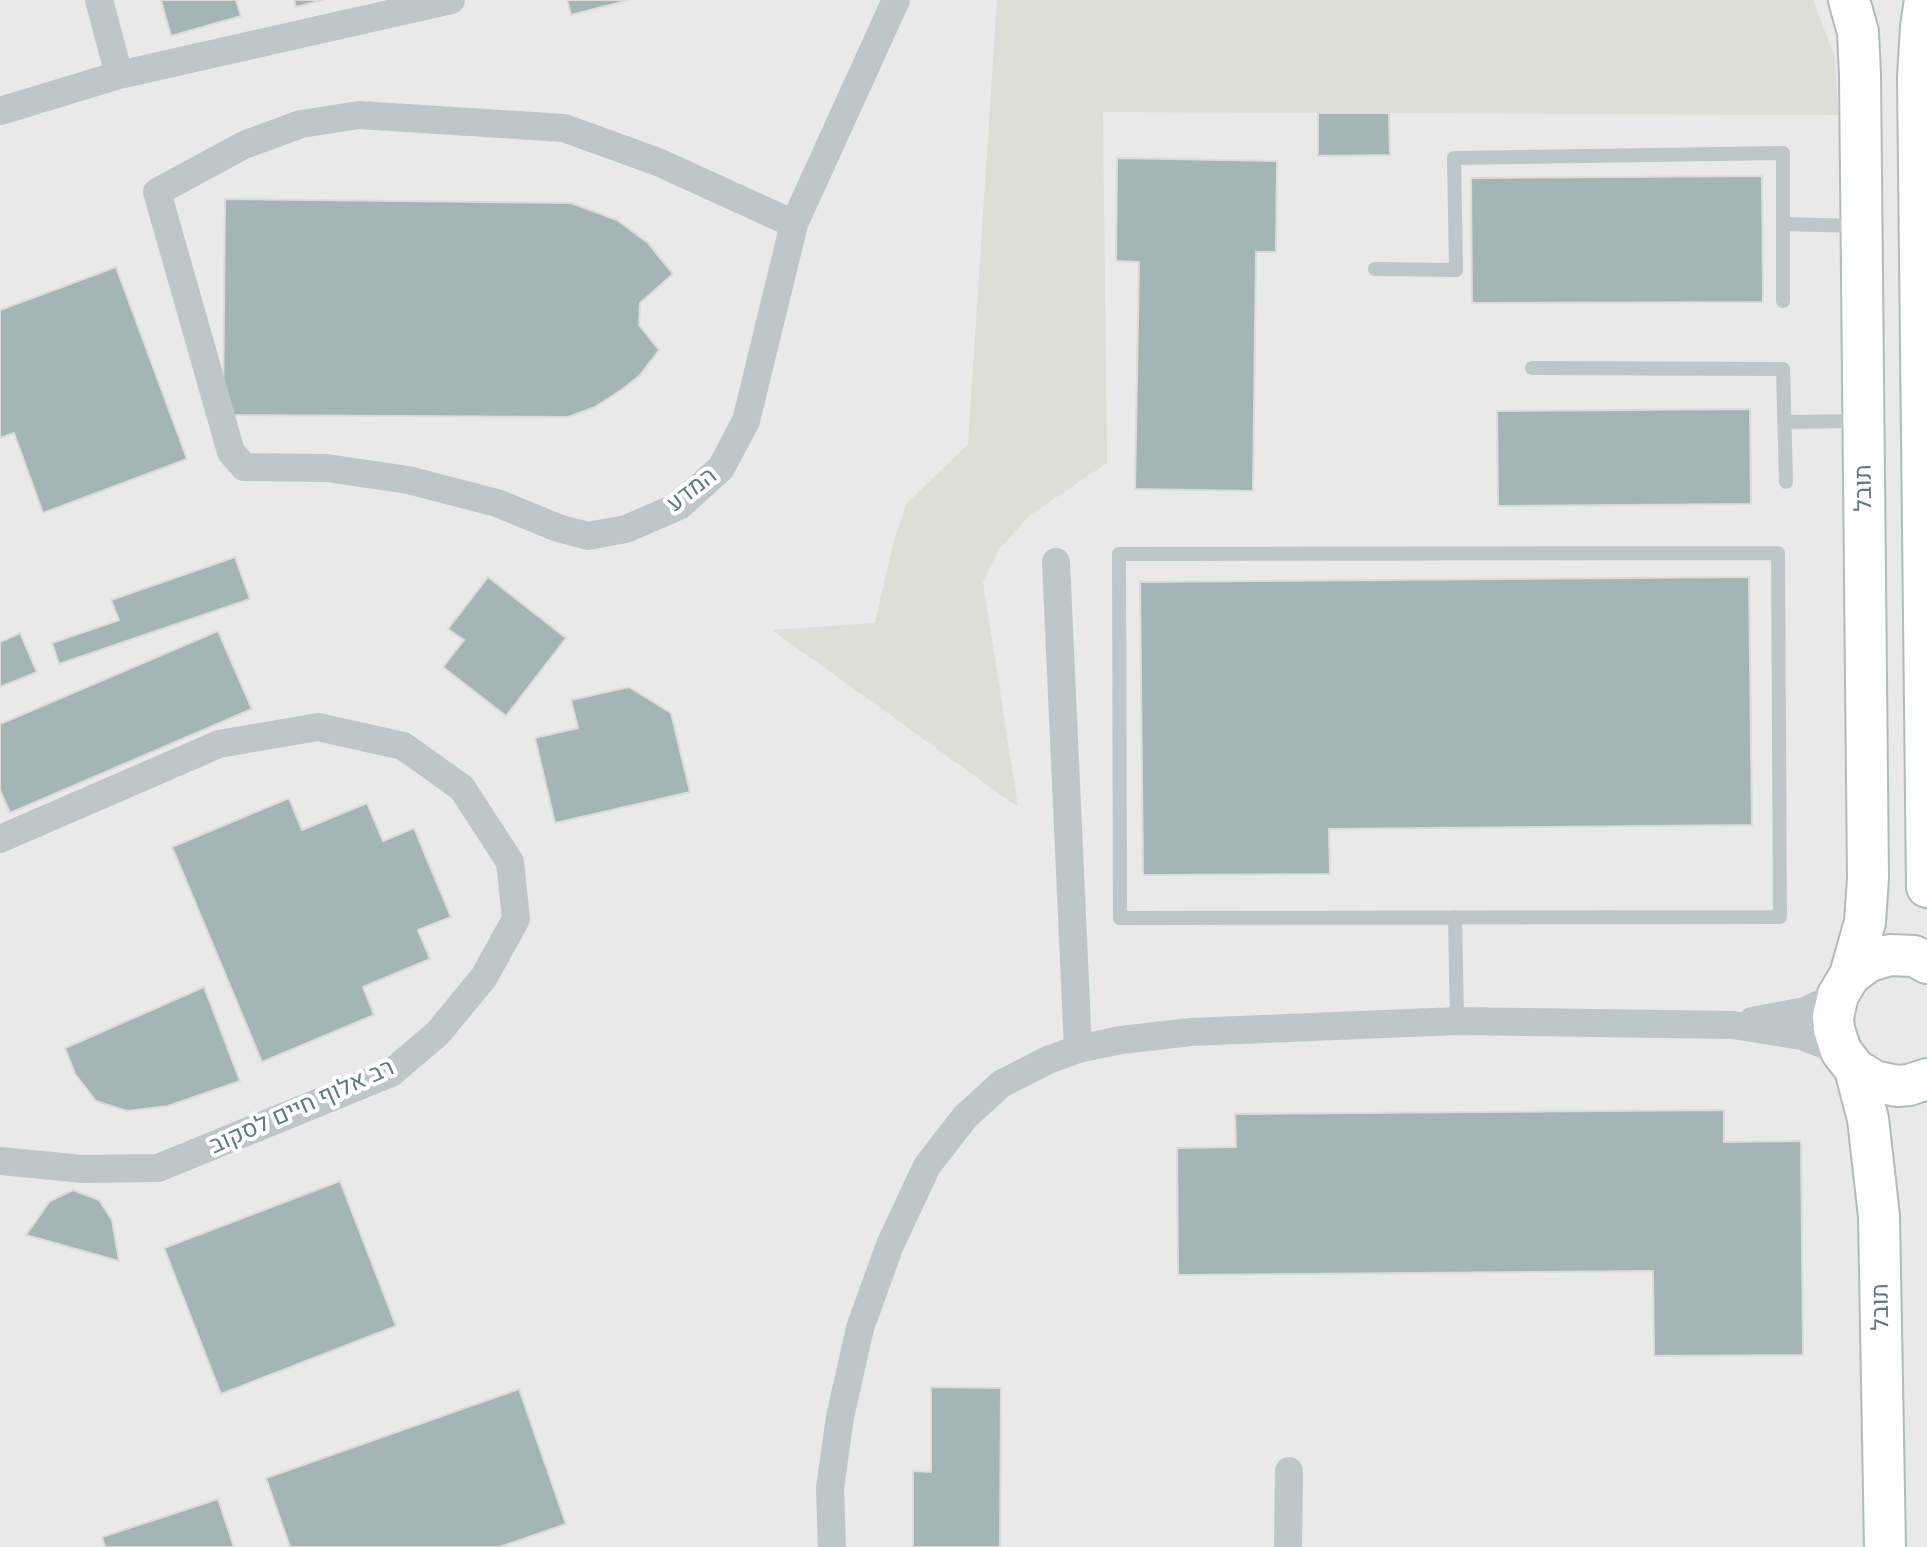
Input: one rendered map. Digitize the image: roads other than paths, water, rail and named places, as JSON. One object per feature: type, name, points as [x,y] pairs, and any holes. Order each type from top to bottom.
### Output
[{"type":"street","points":[[99,0],[119,75]]},
{"type":"street","points":[[0,111],[119,75],[451,0]]},
{"type":"street","name":"המדע","points":[[794,224],[658,162],[564,128],[359,115],[301,124],[244,145],[157,192],[231,452],[244,467],[327,468],[408,480],[497,503],[558,528],[588,536],[626,529],[679,506],[721,468],[746,421],[794,224],[896,0]]},
{"type":"street","name":"תובל","points":[[1849,0],[1858,32],[1868,878],[1865,922],[1844,985],[1834,1029],[1868,1119],[1879,1216],[1885,1547]]},
{"type":"street","points":[[1925,0],[1918,77],[1927,887]]},
{"type":"street","points":[[1056,562],[1078,1049]]},
{"type":"street","name":"רב אלוף חיים לסקוב","points":[[0,839],[219,744],[318,727],[403,746],[462,788],[510,862],[516,919],[484,977],[438,1033],[391,1073],[158,1168],[83,1169],[0,1161]]},
{"type":"street","points":[[1733,1025],[1805,1011],[1844,985],[1869,961],[1890,955],[1914,956],[1927,963]]},
{"type":"street","points":[[832,1547],[830,1488],[840,1417],[860,1328],[890,1245],[927,1166],[965,1117],[1001,1084],[1078,1049],[1121,1040],[1191,1032],[1457,1021],[1733,1025],[1801,1036],[1848,1060],[1874,1081],[1897,1086],[1927,1079]]},
{"type":"street","points":[[1288,1547],[1289,1471]]},
{"type":"lane","points":[[1375,269],[1456,270],[1454,158],[1783,153],[1783,301]]},
{"type":"lane","points":[[1783,224],[1862,226]]},
{"type":"lane","points":[[1532,368],[1783,369],[1786,482]]},
{"type":"lane","points":[[1784,422],[1863,421]]},
{"type":"lane","points":[[1778,553],[1780,917],[1455,917],[1120,918],[1119,554],[1778,553]]},
{"type":"lane","points":[[1455,917],[1457,1021]]}]
